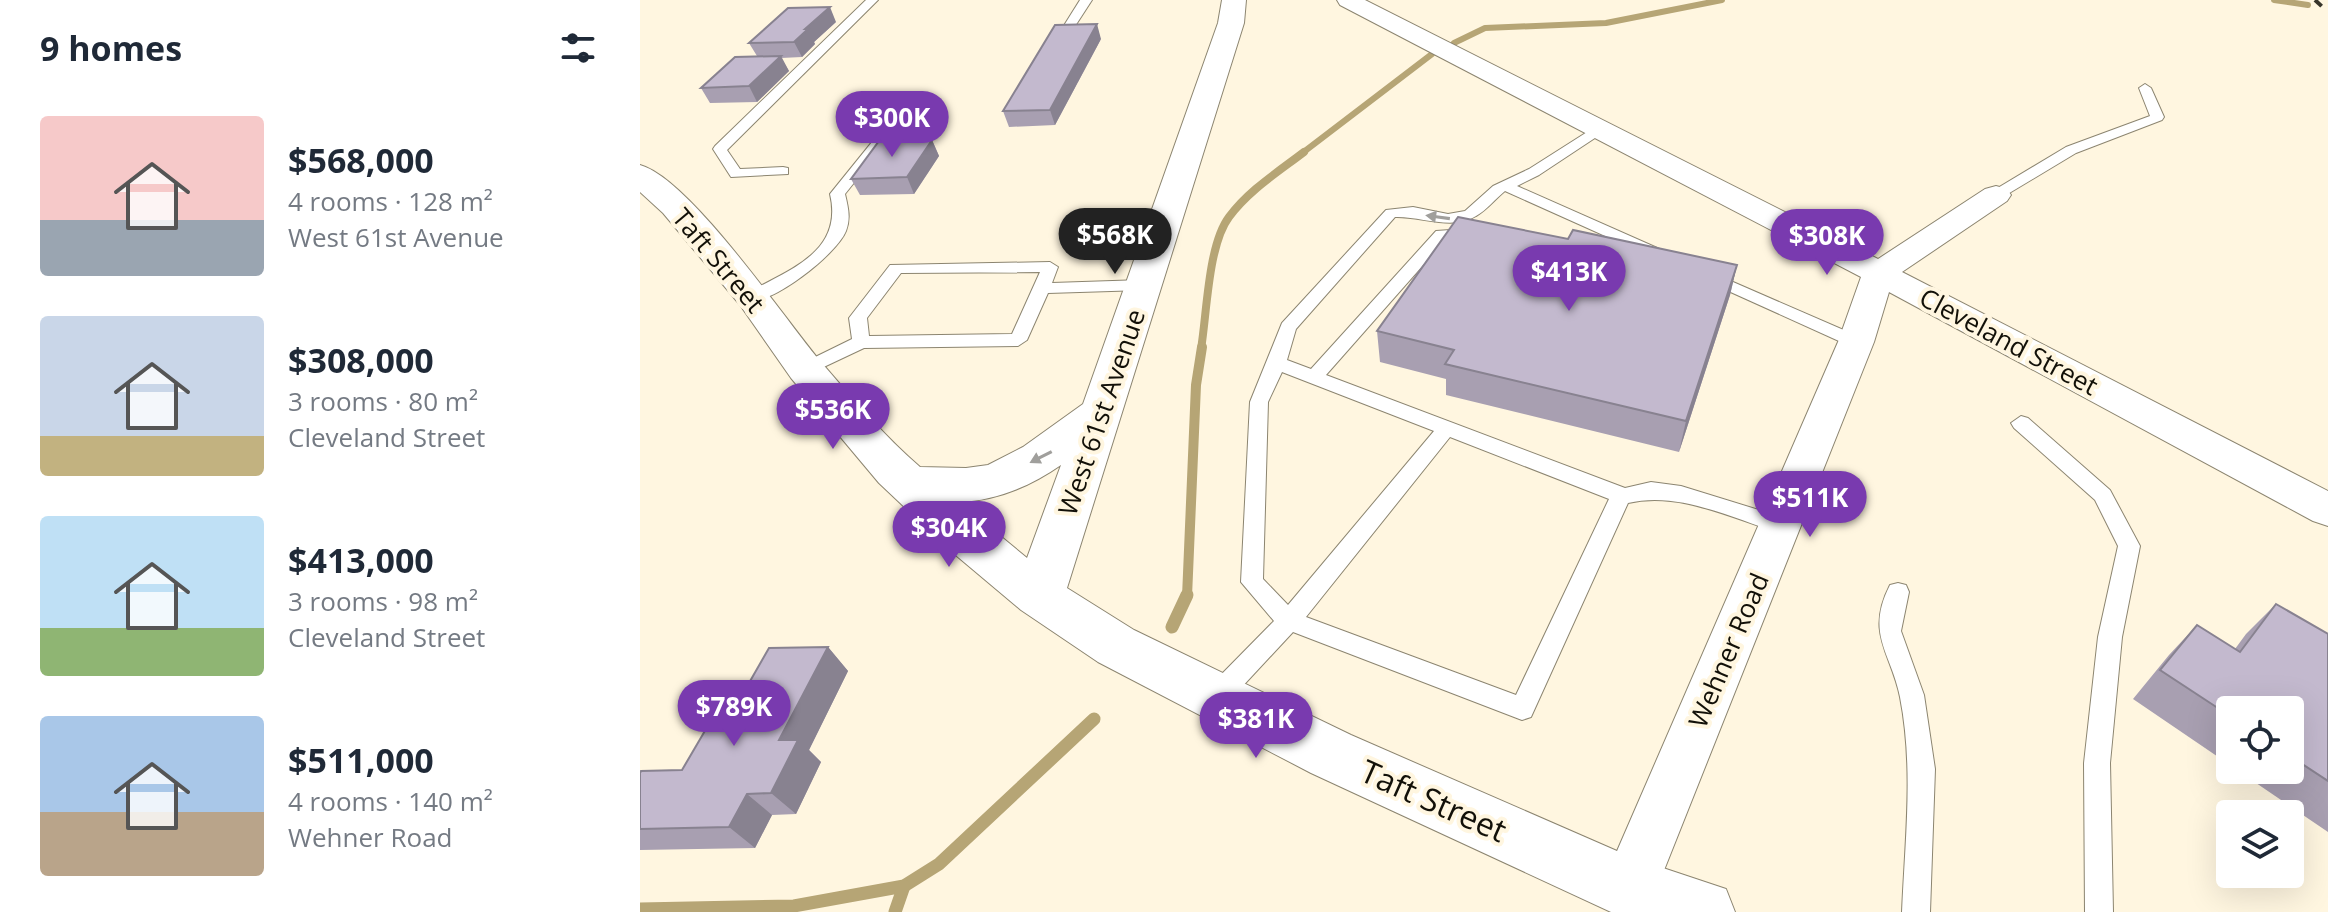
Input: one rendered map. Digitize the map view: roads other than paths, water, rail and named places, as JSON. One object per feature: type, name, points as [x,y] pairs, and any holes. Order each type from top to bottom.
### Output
[{"type":"main road","name":"West 61st Avenue","points":[[1039,596],[1231,23],[1234,0]]},
{"type":"main road","name":"Taft Street","points":[[640,175],[675,206],[753,297],[799,360],[909,484],[969,539],[1039,596],[1116,646],[1331,754],[1629,888],[1703,912]]},
{"type":"main road","points":[[909,484],[969,485],[1015,470],[1054,451],[1103,409]]},
{"type":"street","name":"Cleveland Street","points":[[1348,0],[1879,273],[2328,510]]},
{"type":"street","points":[[1879,273],[1996,195]]},
{"type":"street","name":"Wehner Road","points":[[1629,888],[1856,342],[1879,273]]},
{"type":"lane","points":[[783,171],[736,174],[720,149],[872,0]]},
{"type":"lane","points":[[1064,35],[1086,0]]},
{"type":"lane","points":[[779,64],[807,64]]},
{"type":"lane","points":[[1996,195],[2076,147],[2104,135],[2140,127],[2157,117],[2145,88]]},
{"type":"lane","points":[[1600,130],[1534,172],[1505,186],[1470,214],[1448,219],[1413,212],[1391,213],[1288,327],[1277,363],[1259,402],[1252,582],[1289,621],[1522,709],[1621,497]]},
{"type":"lane","points":[[753,297],[822,256],[842,229],[843,208],[837,194],[877,145],[902,144]]},
{"type":"lane","points":[[1505,186],[1678,268]]},
{"type":"lane","points":[[1314,377],[1442,234],[1487,229]]},
{"type":"lane","points":[[1630,261],[1678,268],[1718,280],[1856,342]]},
{"type":"lane","points":[[799,360],[861,342],[1018,340],[1050,267],[896,268],[858,318],[861,342]]},
{"type":"lane","points":[[1042,288],[1143,285]]},
{"type":"lane","points":[[1277,363],[1621,497]]},
{"type":"lane","points":[[2021,423],[2103,495],[2129,546],[2110,637],[2097,763],[2099,912]]},
{"type":"lane","points":[[1217,696],[1289,621],[1447,428]]},
{"type":"lane","points":[[1621,497],[1651,490],[1681,494],[1780,525]]},
{"type":"lane","points":[[1898,592],[1889,631],[1912,695],[1922,769],[1916,912]]},
{"type":"waterway","points":[[1454,43],[1485,28],[1606,23],[1722,0]]},
{"type":"waterway","points":[[2274,0],[2308,5]]},
{"type":"waterway","points":[[1301,154],[1432,54]]},
{"type":"waterway","points":[[1201,349],[1212,262],[1222,229],[1246,198],[1304,152]]},
{"type":"waterway","points":[[1187,597],[1196,385],[1202,347]]},
{"type":"waterway","points":[[1172,627],[1187,595]]},
{"type":"waterway","points":[[904,886],[939,864],[1094,719]]},
{"type":"waterway","points":[[640,909],[794,906],[904,886]]},
{"type":"waterway","points":[[895,912],[904,886]]},
{"type":"railway","points":[[2315,0],[2328,12]]}]
